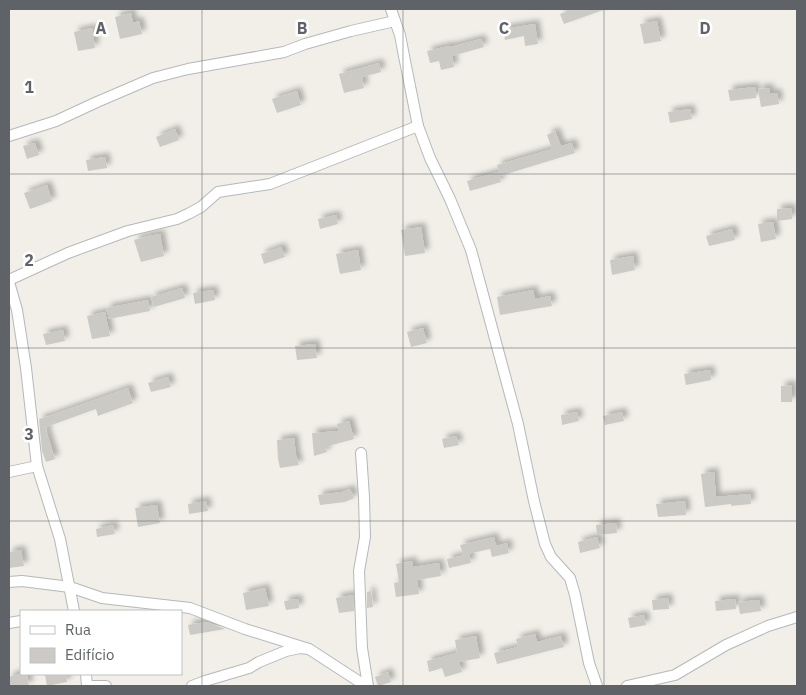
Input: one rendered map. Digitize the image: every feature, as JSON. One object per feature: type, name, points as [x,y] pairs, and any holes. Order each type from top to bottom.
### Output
[{"type":"street","points":[[391,9],[400,36],[418,126],[430,158],[450,199],[471,250],[518,424],[545,544],[551,557],[570,578],[597,686]]},
{"type":"street","points":[[9,136],[56,121],[153,78],[188,69],[284,52],[351,31],[395,22]]},
{"type":"street","points":[[74,610],[60,539],[37,466],[26,368],[17,310],[9,281],[68,253],[128,231],[177,219],[201,207],[218,192],[270,184],[418,126]]},
{"type":"street","points":[[361,453],[365,537],[359,571],[362,648],[367,686]]},
{"type":"street","points":[[9,472],[37,466]]},
{"type":"street","points":[[9,582],[22,581],[70,588],[102,598],[190,608],[245,629],[309,649],[367,686]]},
{"type":"street","points":[[627,686],[675,675],[726,645],[768,626],[797,617]]},
{"type":"street","points":[[192,686],[249,668],[286,651],[300,648],[309,649]]},
{"type":"street","points":[[87,686],[106,686]]},
{"type":"building","points":[[574,9],[603,10],[564,24],[560,14]]},
{"type":"building","points":[[131,13],[133,23],[139,21],[142,34],[120,39],[115,17]]},
{"type":"building","points":[[657,21],[661,41],[644,44],[640,24]]},
{"type":"building","points":[[535,24],[538,44],[525,46],[524,36],[505,40],[503,29]]},
{"type":"building","points":[[92,28],[95,48],[78,51],[74,32]]},
{"type":"building","points":[[481,39],[484,47],[452,56],[454,67],[441,70],[439,61],[430,63],[427,51]]},
{"type":"building","points":[[379,63],[381,72],[362,77],[364,88],[344,93],[339,74]]},
{"type":"building","points":[[755,87],[756,98],[730,101],[728,90]]},
{"type":"building","points":[[769,88],[770,94],[777,93],[779,104],[761,107],[758,89]]},
{"type":"building","points":[[297,91],[301,105],[277,113],[272,99]]},
{"type":"building","points":[[690,109],[692,119],[670,123],[668,112]]},
{"type":"building","points":[[175,129],[179,140],[160,147],[156,137]]},
{"type":"building","points":[[555,131],[561,146],[572,143],[575,153],[500,176],[497,165],[552,149],[547,135]]},
{"type":"building","points":[[35,143],[39,155],[27,159],[23,146]]},
{"type":"building","points":[[105,157],[107,168],[88,171],[86,160]]},
{"type":"building","points":[[498,172],[501,182],[470,191],[467,181]]},
{"type":"building","points":[[47,185],[52,201],[30,209],[24,193]]},
{"type":"building","points":[[791,208],[792,219],[777,221],[777,209]]},
{"type":"building","points":[[336,215],[338,224],[320,229],[318,219]]},
{"type":"building","points":[[773,222],[776,239],[761,242],[758,224]]},
{"type":"building","points":[[421,227],[425,253],[405,256],[401,230]]},
{"type":"building","points":[[732,229],[735,240],[709,246],[706,236]]},
{"type":"building","points":[[160,234],[164,256],[141,262],[134,240]]},
{"type":"building","points":[[281,247],[285,257],[264,264],[261,254]]},
{"type":"building","points":[[358,250],[361,270],[340,274],[336,254]]},
{"type":"building","points":[[633,256],[635,270],[612,275],[610,260]]},
{"type":"building","points":[[182,288],[185,298],[154,307],[151,297]]},
{"type":"building","points":[[213,290],[215,300],[195,304],[193,293]]},
{"type":"building","points":[[533,290],[535,299],[550,296],[552,306],[500,315],[497,297]]},
{"type":"building","points":[[148,300],[150,311],[109,319],[106,308]]},
{"type":"building","points":[[105,312],[110,336],[92,339],[87,316]]},
{"type":"building","points":[[423,328],[427,343],[411,347],[407,332]]},
{"type":"building","points":[[63,330],[65,341],[46,345],[43,334]]},
{"type":"building","points":[[315,344],[317,358],[297,360],[295,346]]},
{"type":"building","points":[[710,370],[711,380],[686,385],[684,374]]},
{"type":"building","points":[[168,377],[171,387],[151,392],[148,383]]},
{"type":"building","points":[[792,385],[792,402],[781,402],[781,386]]},
{"type":"building","points":[[128,388],[133,403],[98,416],[96,409],[46,427],[55,459],[46,462],[42,451],[39,419]]},
{"type":"building","points":[[577,412],[579,421],[562,425],[561,415]]},
{"type":"building","points":[[622,412],[624,421],[605,425],[603,416]]},
{"type":"building","points":[[349,421],[354,439],[325,447],[327,452],[314,456],[312,433],[339,431],[337,424]]},
{"type":"building","points":[[456,436],[459,445],[444,448],[442,439]]},
{"type":"building","points":[[294,438],[299,465],[280,468],[277,440]]},
{"type":"building","points":[[714,472],[716,497],[750,494],[751,504],[705,507],[701,474]]},
{"type":"building","points":[[350,489],[354,498],[345,502],[320,505],[318,495]]},
{"type":"building","points":[[206,501],[208,511],[189,514],[188,504]]},
{"type":"building","points":[[685,501],[686,515],[658,517],[656,504]]},
{"type":"building","points":[[157,505],[160,523],[138,527],[135,508]]},
{"type":"building","points":[[616,523],[617,533],[597,535],[596,525]]},
{"type":"building","points":[[113,525],[115,534],[97,537],[96,529]]},
{"type":"building","points":[[494,537],[496,546],[507,543],[509,553],[492,557],[490,549],[463,555],[460,545]]},
{"type":"building","points":[[597,537],[600,548],[580,553],[578,542]]},
{"type":"building","points":[[21,550],[24,566],[9,568],[9,552]]},
{"type":"building","points":[[469,554],[471,563],[449,568],[447,559]]},
{"type":"building","points":[[412,561],[413,567],[439,563],[441,576],[417,580],[419,594],[396,597],[394,583],[399,582],[396,564]]},
{"type":"building","points":[[265,588],[269,606],[246,610],[243,593]]},
{"type":"building","points":[[371,591],[373,607],[367,608],[367,592]]},
{"type":"building","points":[[353,595],[354,611],[339,613],[336,598]]},
{"type":"building","points":[[668,598],[669,609],[653,610],[652,600]]},
{"type":"building","points":[[298,599],[299,608],[286,610],[284,601]]},
{"type":"building","points":[[735,599],[736,609],[716,611],[715,601]]},
{"type":"building","points":[[759,600],[761,611],[740,614],[738,602]]},
{"type":"building","points":[[644,615],[646,625],[630,628],[628,618]]},
{"type":"building","points":[[207,622],[225,629],[190,635],[188,625]]},
{"type":"building","points":[[535,634],[537,642],[561,636],[564,647],[497,664],[494,653],[518,647],[516,639]]},
{"type":"building","points":[[476,636],[480,658],[459,662],[462,672],[445,677],[442,668],[429,672],[427,661],[457,653],[455,640]]},
{"type":"building","points":[[388,672],[391,682],[378,686],[375,677]]},
{"type":"building","points":[[27,675],[29,686],[9,686],[10,676]]},
{"type":"building","points":[[45,675],[66,675],[67,682],[47,686]]}]
